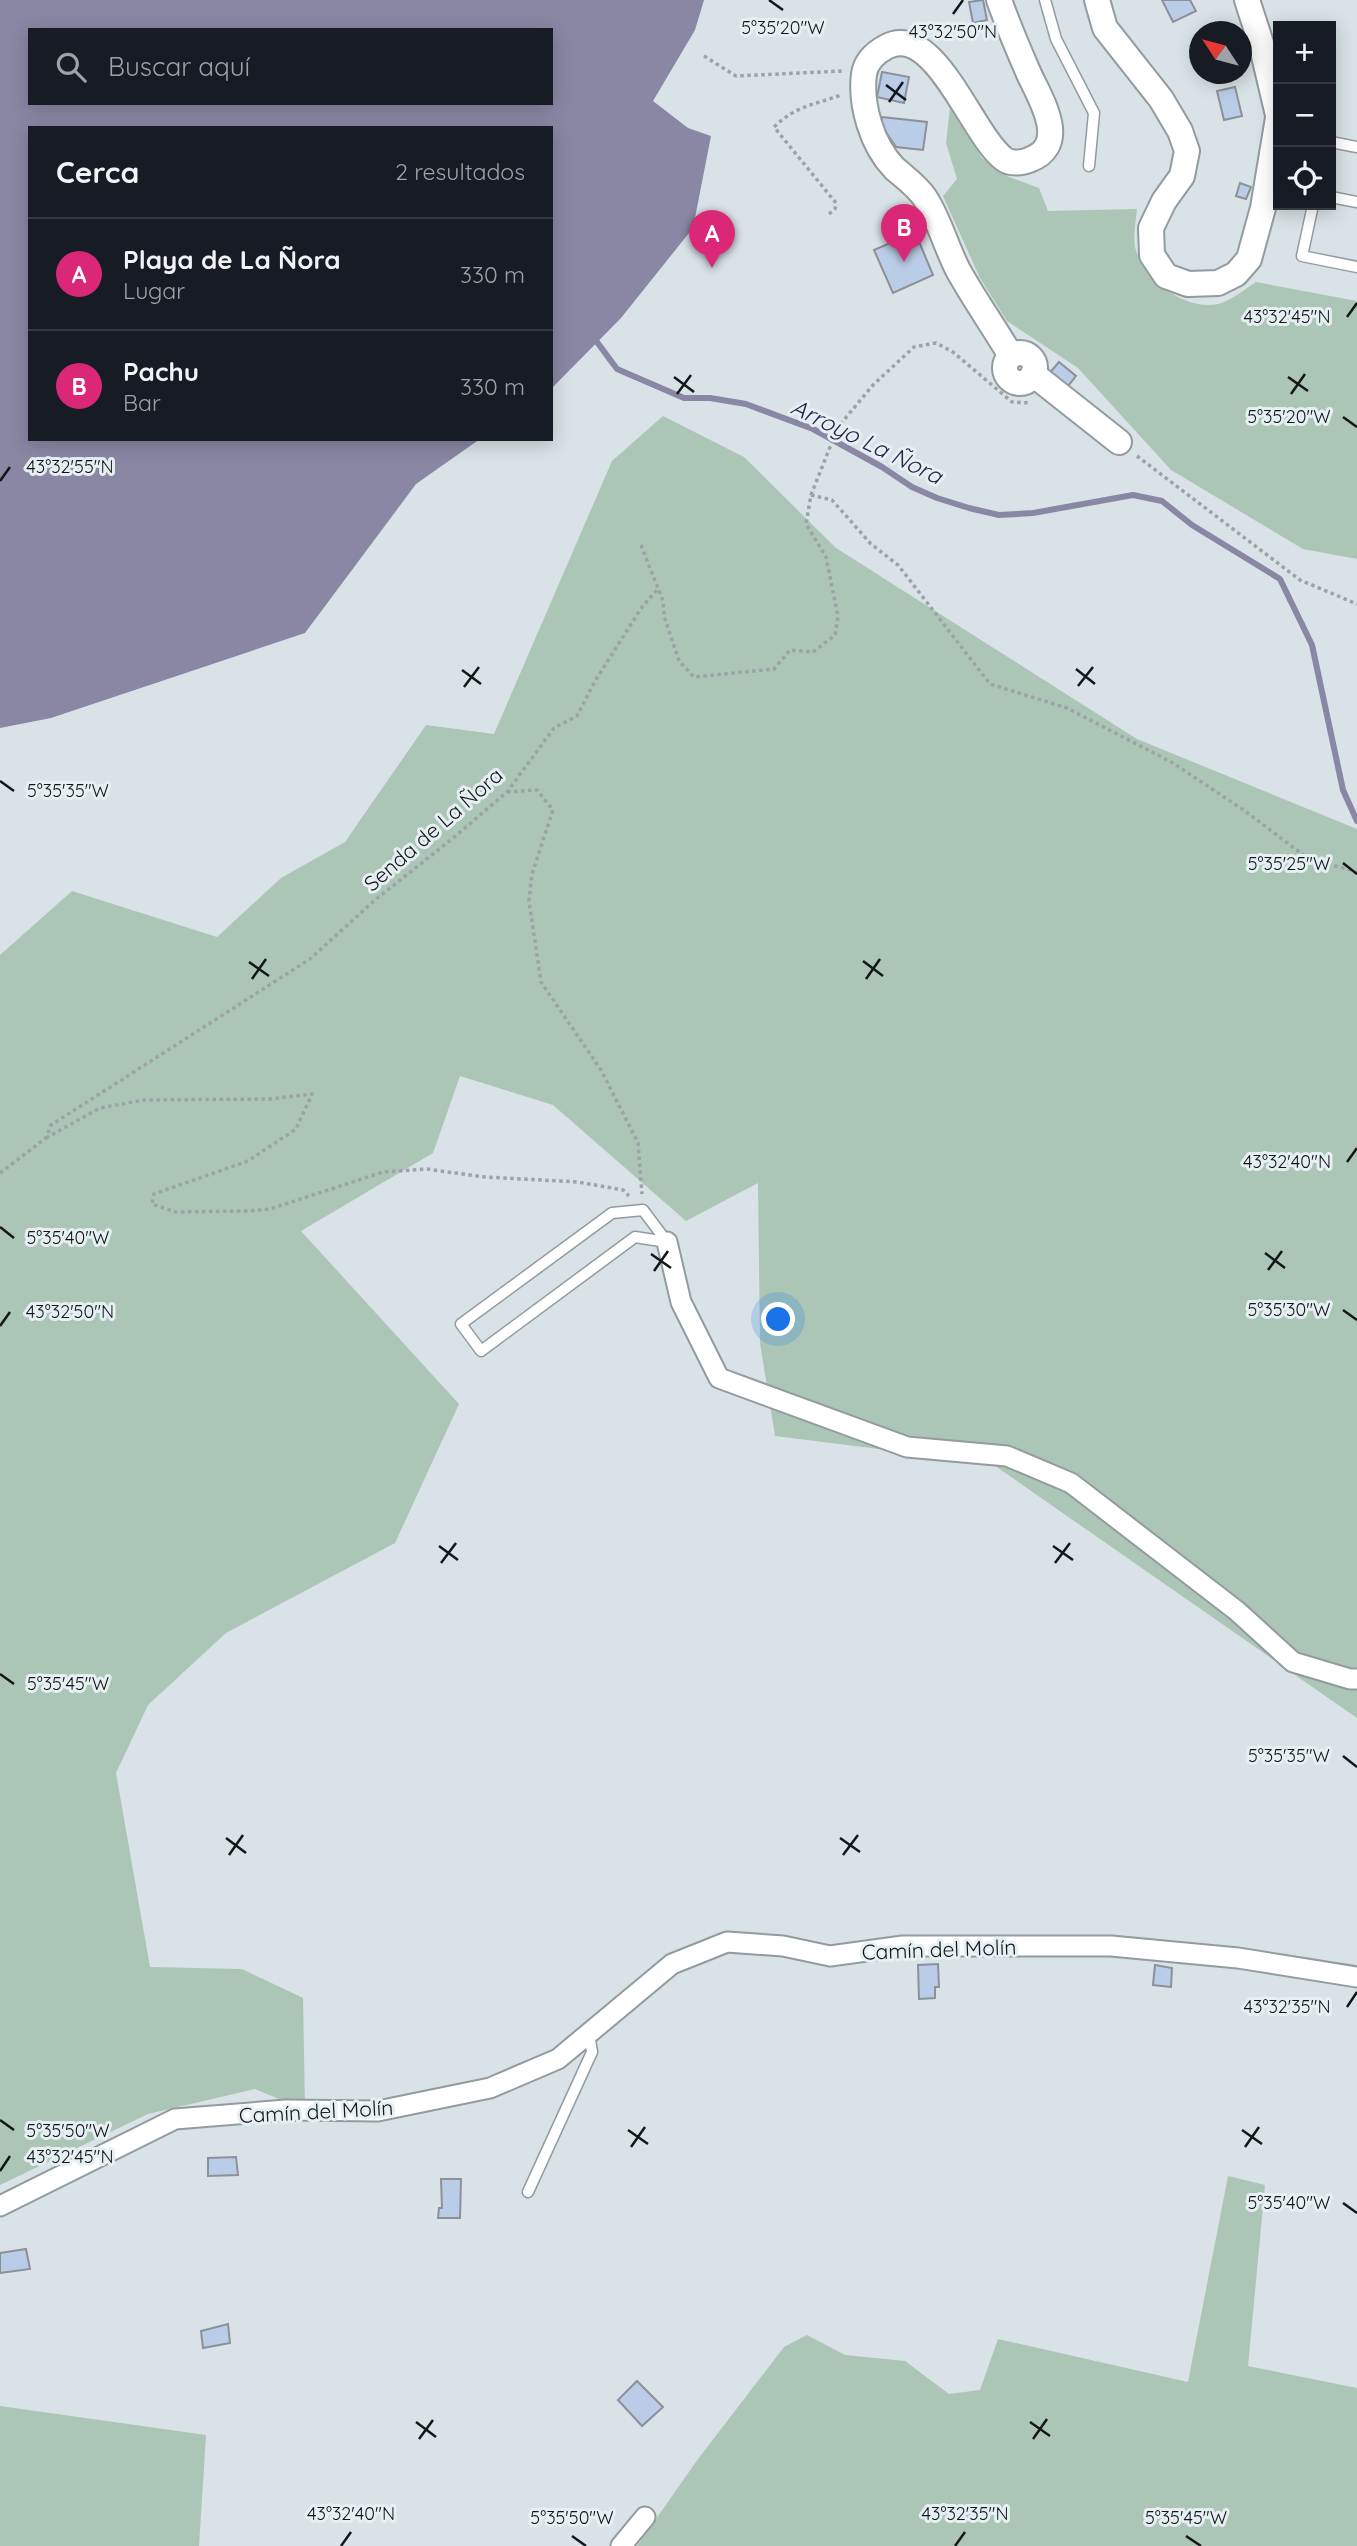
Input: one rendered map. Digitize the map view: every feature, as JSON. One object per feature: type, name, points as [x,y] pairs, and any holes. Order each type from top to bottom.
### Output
[{"type":"street","points":[[999,0],[1013,38],[1051,121],[1050,138],[1038,157],[1023,163],[1006,161],[987,143],[928,53],[912,44],[890,44],[873,54],[864,81],[872,131],[891,165],[924,197],[959,271],[1012,356],[1021,353],[1030,356],[1035,365],[1033,374],[1119,442]]},
{"type":"street","points":[[1097,0],[1105,28],[1161,99],[1180,131],[1187,151],[1182,176],[1164,201],[1151,228],[1152,256],[1166,276],[1188,284],[1218,283],[1236,274],[1249,258],[1263,208],[1273,147]]},
{"type":"street","points":[[1247,0],[1273,95]]},
{"type":"street","points":[[667,1242],[681,1302],[719,1378],[907,1447],[1007,1457],[1071,1482],[1237,1611],[1293,1662],[1357,1679]]},
{"type":"street","name":"Camín del Molín","points":[[0,2206],[175,2119],[286,2110],[378,2111],[490,2088],[558,2059],[672,1964],[727,1942],[783,1946],[830,1956],[903,1946],[1111,1946],[1238,1958],[1357,1977]]},
{"type":"street","points":[[621,2546],[645,2517]]},
{"type":"lane","points":[[1045,0],[1056,39],[1094,113],[1089,166]]},
{"type":"lane","points":[[1336,143],[1357,146]]},
{"type":"lane","points":[[1336,198],[1357,202]]},
{"type":"lane","points":[[1312,210],[1302,256],[1357,267]]},
{"type":"lane","points":[[643,1210],[667,1242],[635,1237],[481,1351],[461,1324],[612,1213],[643,1210]]},
{"type":"lane","points":[[528,2192],[592,2052],[589,2033]]},
{"type":"path","points":[[704,56],[736,76],[864,81]]},
{"type":"path","points":[[829,214],[835,209],[836,203],[774,127],[794,111],[842,94],[864,81]]},
{"type":"path","points":[[640,545],[663,601],[664,616],[679,661],[694,677],[774,669],[790,650],[813,652],[835,635],[838,617],[825,557],[806,524],[811,495],[833,436],[873,385],[914,347],[936,343],[953,352],[1012,402],[1035,403]]},
{"type":"path","points":[[1119,442],[1300,580],[1357,604]]},
{"type":"path","points":[[811,495],[832,500],[871,544],[898,565],[990,684],[1067,708],[1173,763],[1245,811],[1310,860],[1357,873]]},
{"type":"path","name":"Senda de La Ñora","points":[[0,1173],[46,1138],[51,1125],[310,959],[375,900],[507,792],[554,728],[578,716],[642,607],[657,590]]},
{"type":"path","points":[[507,792],[537,790],[553,810],[532,874],[529,901],[541,982],[601,1070],[638,1143],[643,1210]]},
{"type":"path","points":[[46,1138],[100,1108],[144,1100],[270,1099],[312,1094],[296,1129],[248,1161],[154,1194],[152,1204],[176,1212],[248,1212],[270,1209],[383,1172],[426,1169],[485,1177],[578,1182],[623,1190],[643,1210]]},
{"type":"green space","points":[[950,108],[982,158],[1009,177],[1039,188],[1048,211],[1137,209],[1134,243],[1139,259],[1156,281],[1179,297],[1192,303],[1218,304],[1233,298],[1256,282],[1357,301],[1357,559],[1303,549],[1171,470],[1078,368],[1007,321],[980,278],[943,196],[957,179],[946,143]]},
{"type":"green space","points":[[663,416],[744,457],[836,548],[1137,739],[1357,829],[1357,1718],[991,1463],[775,1436],[760,1343],[758,1183],[686,1221],[553,1105],[460,1076],[433,1153],[301,1231],[459,1404],[395,1543],[226,1633],[148,1705],[116,1773],[150,1967],[242,1969],[303,1998],[305,2110],[255,2089],[148,2114],[0,2185],[0,955],[72,891],[217,937],[281,878],[345,842],[426,725],[494,734],[612,461]]},
{"type":"green space","points":[[1228,2176],[1265,2185],[1248,2366],[1357,2388],[1357,2546],[637,2546],[698,2459],[784,2347],[807,2335],[845,2355],[905,2361],[949,2394],[980,2390],[998,2339],[1188,2382]]},
{"type":"green space","points":[[0,2406],[206,2435],[199,2546],[0,2546]]},
{"type":"water","points":[[0,0],[704,0],[695,30],[653,101],[688,128],[711,136],[693,228],[621,318],[553,387],[553,126],[28,126],[28,441],[477,441],[416,484],[305,633],[51,718],[0,728]]},
{"type":"building","points":[[983,0],[987,20],[973,23],[969,2]]},
{"type":"building","points":[[1162,0],[1190,0],[1196,11],[1173,22]]},
{"type":"building","points":[[882,72],[909,77],[904,103],[877,97]]},
{"type":"building","points":[[1235,87],[1242,116],[1224,120],[1217,91]]},
{"type":"building","points":[[882,117],[927,122],[923,150],[896,147],[881,125]]},
{"type":"building","points":[[1240,183],[1251,187],[1246,199],[1236,196]]},
{"type":"building","points":[[915,232],[933,275],[893,293],[874,250]]},
{"type":"building","points":[[1059,362],[1076,376],[1064,391],[1047,376]]},
{"type":"building","points":[[938,1964],[939,1987],[935,1987],[935,1998],[919,1999],[918,1965]]},
{"type":"building","points":[[1155,1965],[1172,1968],[1171,1987],[1153,1985]]},
{"type":"building","points":[[236,2157],[238,2175],[208,2176],[208,2158]]},
{"type":"building","points":[[441,2179],[461,2179],[460,2218],[438,2218],[439,2208],[442,2208]]},
{"type":"building","points":[[26,2249],[30,2269],[0,2273],[0,2253]]},
{"type":"building","points":[[228,2324],[230,2343],[203,2348],[201,2331]]},
{"type":"building","points":[[637,2381],[663,2407],[642,2426],[618,2400]]},
{"type":"waterway","name":"Arroyo La Ñora","points":[[597,342],[617,369],[684,398],[710,398],[746,404],[813,429],[912,487],[969,508],[999,515],[1033,513],[1133,495],[1162,501],[1192,525],[1280,579],[1312,645],[1343,790],[1357,821]]},
{"type":"place","name":"Pachu","points":[[904,262]]},
{"type":"place","name":"Playa de La Ñora","points":[[712,268]]}]
